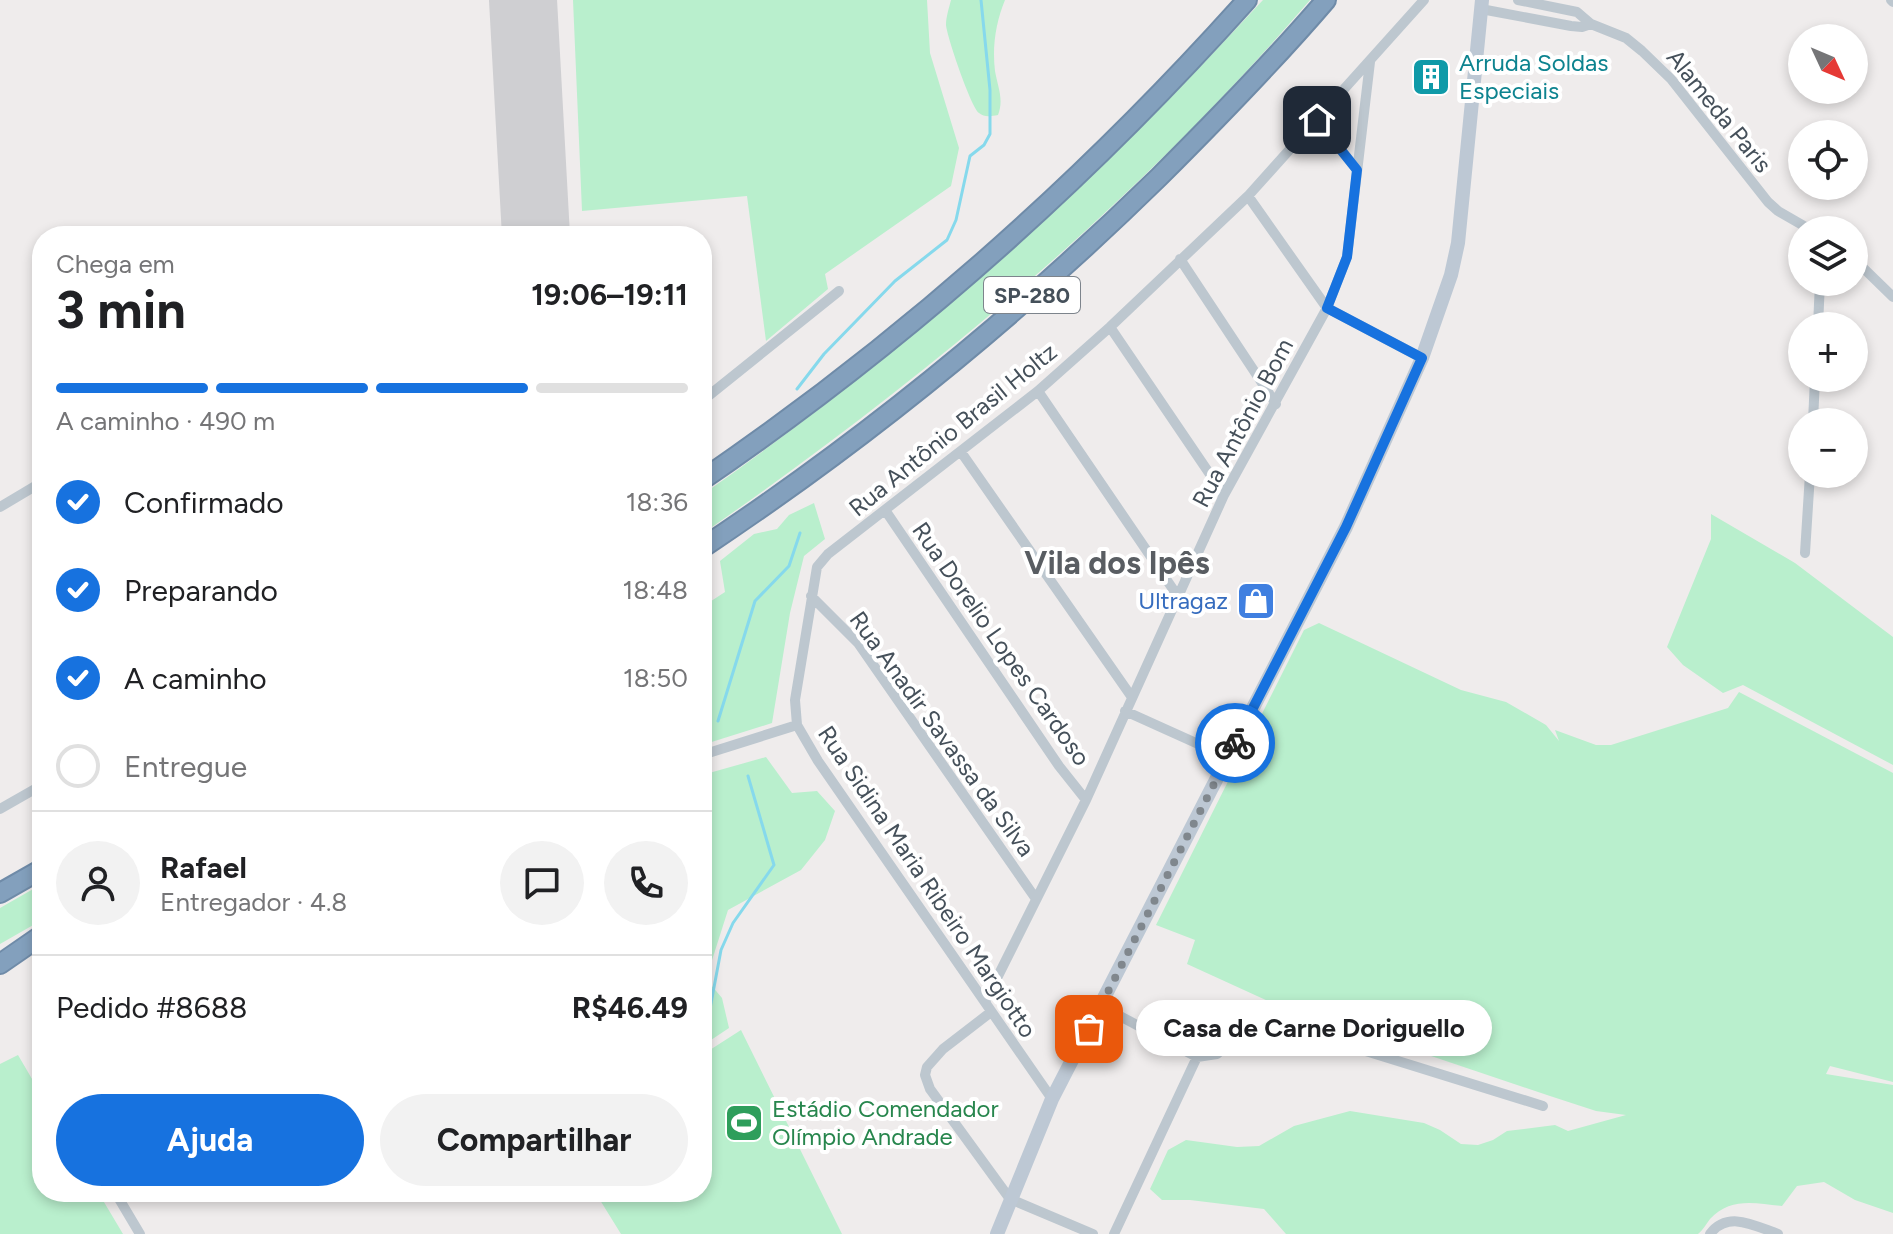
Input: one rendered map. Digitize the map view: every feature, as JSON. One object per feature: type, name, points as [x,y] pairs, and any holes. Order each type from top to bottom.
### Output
[{"type":"highway","name":"SP-280","points":[[712,473],[792,416],[1002,244],[1135,118],[1247,0]]},
{"type":"highway","name":"SP-280","points":[[712,541],[923,388],[1051,279],[1231,105],[1326,0]]},
{"type":"highway","points":[[0,893],[32,875]]},
{"type":"highway","points":[[0,961],[32,941]]},
{"type":"main road","points":[[997,1234],[1052,1099],[1346,527],[1422,358],[1451,275],[1458,243],[1482,4]]},
{"type":"street","name":"Rua Antônio Brasil Holtz","points":[[797,725],[795,700],[813,582],[821,561],[1038,391],[1110,327],[1248,196],[1424,0]]},
{"type":"street","name":"Alameda Paris","points":[[1518,0],[1577,12],[1591,24],[1626,38],[1661,68],[1768,202],[1788,217]]},
{"type":"street","name":"Alameda Paris","points":[[1482,4],[1571,26],[1591,24]]},
{"type":"street","name":"Rua Antônio Bom","points":[[985,1002],[1086,800],[1224,495],[1327,308],[1347,257],[1370,60]]},
{"type":"street","points":[[1317,120],[1357,170]]},
{"type":"street","points":[[1248,196],[1327,308],[1422,358]]},
{"type":"street","points":[[1180,259],[1276,404]]},
{"type":"street","points":[[1868,273],[1893,297]]},
{"type":"street","points":[[712,393],[839,291]]},
{"type":"street","points":[[1110,327],[1224,495]]},
{"type":"street","points":[[1038,391],[1179,598]]},
{"type":"street","points":[[961,452],[1131,696]]},
{"type":"street","points":[[0,507],[32,488]]},
{"type":"street","points":[[1805,553],[1809,488]]},
{"type":"street","name":"Rua Dorelio Lopes Cardoso","points":[[885,510],[1059,766],[1086,800]]},
{"type":"street","name":"Rua Anadir Savassa da Silva","points":[[811,596],[858,643],[1036,899]]},
{"type":"street","points":[[1125,711],[1227,757]]},
{"type":"street","points":[[712,752],[797,725]]},
{"type":"street","name":"Rua Sidina Maria Ribeiro Margiotto","points":[[797,725],[818,761],[1052,1099]]},
{"type":"street","points":[[0,809],[32,791]]},
{"type":"street","points":[[1101,1006],[1197,1057],[1217,1054],[1246,1016],[1261,1012],[1356,1048],[1543,1106]]},
{"type":"street","points":[[991,1012],[943,1049],[927,1067],[925,1075],[930,1089],[1010,1199],[1093,1234]]},
{"type":"street","points":[[1114,1234],[1197,1057]]},
{"type":"street","points":[[121,1202],[140,1234]]},
{"type":"street","points":[[1710,1234],[1716,1227],[1731,1220],[1778,1234]]},
{"type":"green space","points":[[573,0],[927,0],[930,53],[959,148],[951,186],[825,274],[828,289],[766,341],[747,196],[582,211]]},
{"type":"green space","points":[[951,0],[1005,0],[994,43],[1000,99],[998,115],[979,113],[965,86],[946,25]]},
{"type":"green space","points":[[1263,0],[1310,0],[1172,149],[1023,286],[866,415],[712,527],[712,488],[782,437],[938,314],[1078,189]]},
{"type":"green space","points":[[814,503],[825,539],[804,556],[790,613],[772,723],[712,742],[712,600],[725,592],[720,561],[754,534],[777,529],[789,515]]},
{"type":"green space","points":[[1711,514],[1795,563],[1893,637],[1893,765],[1743,685],[1723,693],[1683,665],[1667,647],[1711,539]]},
{"type":"green space","points":[[1319,623],[1461,690],[1506,702],[1546,725],[1559,741],[1555,730],[1596,745],[1611,745],[1728,708],[1739,692],[1893,773],[1893,1082],[1830,1066],[1826,1074],[1893,1085],[1893,1213],[1855,1200],[1824,1182],[1797,1186],[1782,1206],[1743,1203],[1726,1207],[1710,1219],[1698,1234],[1286,1234],[1264,1209],[1190,1200],[1162,1200],[1150,1189],[1168,1150],[1186,1140],[1237,1147],[1259,1146],[1294,1126],[1350,1111],[1424,1123],[1461,1144],[1478,1145],[1507,1131],[1555,1125],[1568,1131],[1626,1115],[1596,1111],[1268,1001],[1187,964],[1195,940],[1156,925],[1304,630]]},
{"type":"green space","points":[[766,757],[792,793],[817,791],[835,811],[825,840],[801,870],[728,910],[712,960],[712,772]]},
{"type":"green space","points":[[32,890],[32,926],[0,944],[0,908]]},
{"type":"green space","points":[[712,986],[722,998],[729,1028],[712,1039]]},
{"type":"green space","name":"Estádio Comendador Olímpio Andrade","points":[[741,1030],[842,1234],[621,1234],[601,1202],[712,1202],[712,1049]]},
{"type":"green space","points":[[18,1055],[32,1079],[32,1202],[104,1202],[123,1234],[0,1234],[0,1064]]},
{"type":"waterway","points":[[797,389],[824,354],[895,281],[947,240],[956,220],[970,156],[984,145],[990,134],[990,90],[981,0]]},
{"type":"waterway","points":[[718,721],[755,601],[789,566],[800,533]]},
{"type":"waterway","points":[[712,998],[721,950],[733,923],[774,865],[748,776]]},
{"type":"runway","points":[[523,0],[535,226]]},
{"type":"way so far","points":[[1089,1029],[1235,743]]},
{"type":"place","name":"Arruda Soldas Especiais","points":[[1431,77]]},
{"type":"place","name":"Ultragaz","points":[[1256,601]]},
{"type":"place","name":"Casa de Carne Doriguello","points":[[1089,1029]]},
{"type":"place","name":"Estádio Comendador Olímpio Andrade","points":[[744,1123]]},
{"type":"district","name":"Vila dos Ipês","points":[[1117,563]]},
{"type":"route","points":[[1235,743],[1346,527],[1422,358],[1327,308],[1347,257],[1357,170],[1317,120]]}]
